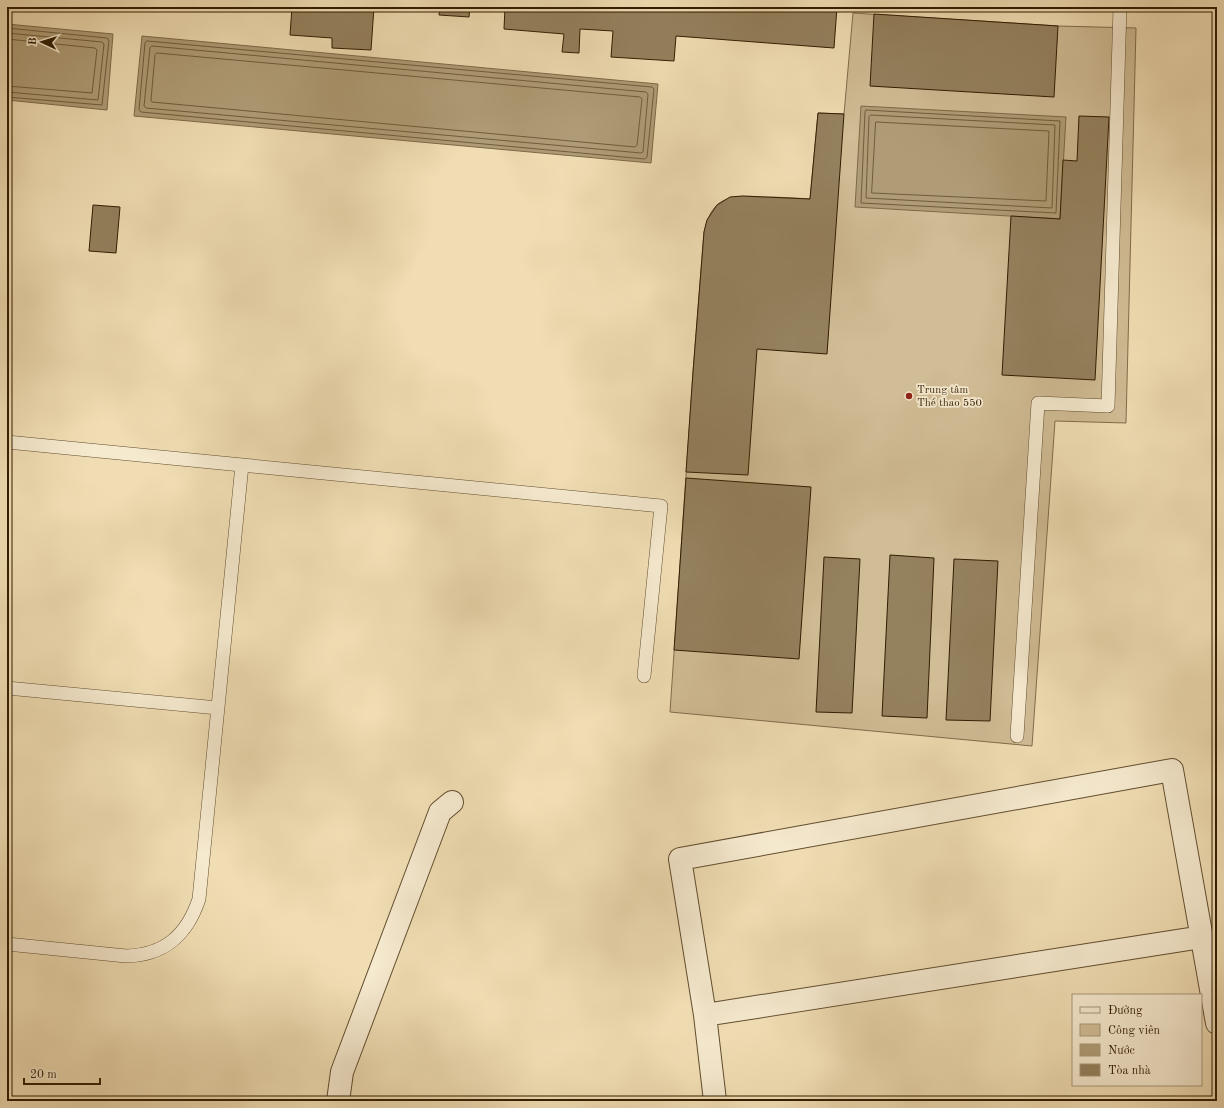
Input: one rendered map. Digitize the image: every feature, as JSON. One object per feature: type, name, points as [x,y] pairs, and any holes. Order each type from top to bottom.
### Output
[{"type":"street","points":[[715,1101],[705,1015],[680,859],[1172,770],[1217,1023]]},
{"type":"street","points":[[338,1101],[342,1072],[440,812],[452,802]]},
{"type":"street","points":[[705,1015],[1202,937]]},
{"type":"lane","points":[[1017,736],[1038,403],[1108,406],[1120,7]]},
{"type":"lane","points":[[7,442],[661,506],[644,676]]},
{"type":"lane","points":[[7,944],[126,956],[139,955],[163,947],[176,938],[187,927],[194,914],[199,899],[242,465]]},
{"type":"lane","points":[[7,688],[218,708]]},
{"type":"green space","name":"Trung tâm Thể thao 550","points":[[853,13],[1058,26],[1136,28],[1126,423],[1055,421],[1032,746],[670,712],[704,232],[712,211],[718,204],[733,197],[782,197],[810,199],[818,113],[844,114]]},
{"type":"water","points":[[7,24],[113,34],[107,110],[7,100]]},
{"type":"water","points":[[142,36],[658,84],[651,163],[134,116]]},
{"type":"water","points":[[861,106],[1066,117],[1060,219],[855,207]]},
{"type":"building","points":[[292,7],[374,7],[371,50],[332,48],[332,38],[290,35]]},
{"type":"building","points":[[440,7],[470,7],[469,17],[439,15]]},
{"type":"building","points":[[505,7],[837,7],[834,48],[676,36],[674,61],[611,57],[613,31],[580,29],[579,53],[562,52],[564,34],[504,29]]},
{"type":"building","points":[[874,14],[1058,26],[1054,97],[870,86]]},
{"type":"building","points":[[818,113],[844,114],[827,354],[757,349],[748,475],[686,472],[704,232],[707,220],[717,205],[730,197],[742,196],[810,199]]},
{"type":"building","points":[[1079,116],[1109,117],[1095,380],[1002,375],[1011,216],[1060,219],[1063,160],[1077,161]]},
{"type":"building","points":[[93,205],[120,207],[116,253],[89,251]]},
{"type":"building","points":[[686,478],[811,487],[799,659],[674,650]]},
{"type":"building","points":[[890,555],[934,558],[927,718],[882,716]]},
{"type":"building","points":[[824,557],[860,559],[852,713],[816,712]]},
{"type":"building","points":[[954,559],[998,561],[990,721],[946,720]]},
{"type":"place","name":"Trung tâm Thể thao 550","points":[[909,396]]}]
